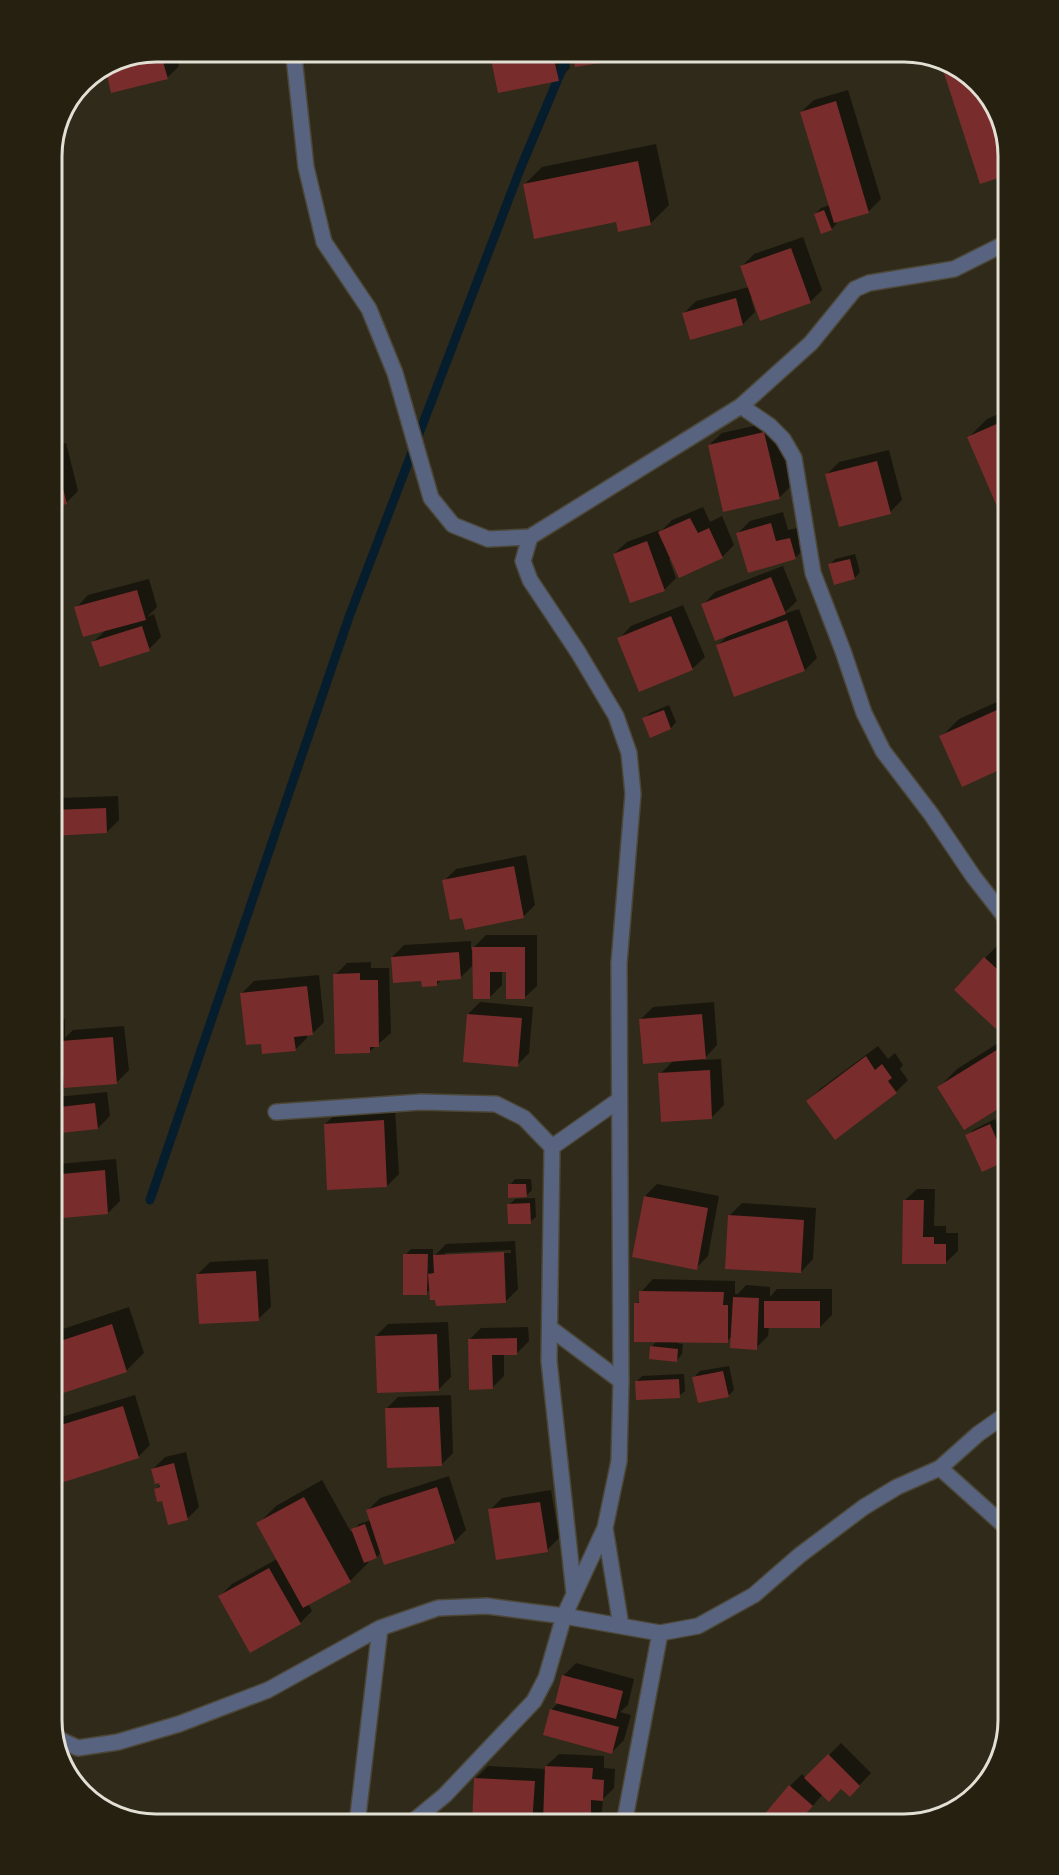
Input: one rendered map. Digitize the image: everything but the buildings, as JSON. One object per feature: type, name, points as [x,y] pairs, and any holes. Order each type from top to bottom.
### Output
[{"type":"street","points":[[295,62],[306,167],[324,242],[369,309],[395,373],[431,498],[453,525],[488,538],[530,537],[741,406],[811,343],[855,289],[869,283],[954,269],[998,250]]},
{"type":"street","points":[[741,406],[770,426],[783,439],[794,458],[813,573],[864,713],[883,751],[998,908]]},
{"type":"street","points":[[423,1813],[445,1795],[534,1701],[546,1678],[564,1616],[605,1528],[619,1461],[621,1380],[620,963],[633,794],[629,753],[616,716],[578,652],[530,580],[523,561],[530,537]]},
{"type":"street","points":[[552,1147],[619,1100]]},
{"type":"street","points":[[276,1112],[421,1102],[496,1104],[524,1118],[552,1147],[549,1361],[574,1593]]},
{"type":"street","points":[[550,1328],[621,1380]]},
{"type":"street","points":[[64,1742],[78,1748],[118,1742],[179,1725],[268,1690],[380,1628],[438,1608],[487,1606],[564,1616],[660,1633],[698,1626],[754,1595],[800,1555],[864,1507],[897,1487],[940,1468],[978,1434],[998,1420]]},
{"type":"street","points":[[940,1468],[998,1520]]},
{"type":"street","points":[[605,1528],[621,1626]]},
{"type":"street","points":[[358,1813],[380,1628]]},
{"type":"street","points":[[626,1814],[660,1633]]},
{"type":"waterway","points":[[150,1200],[349,617],[521,167],[565,62]]}]
